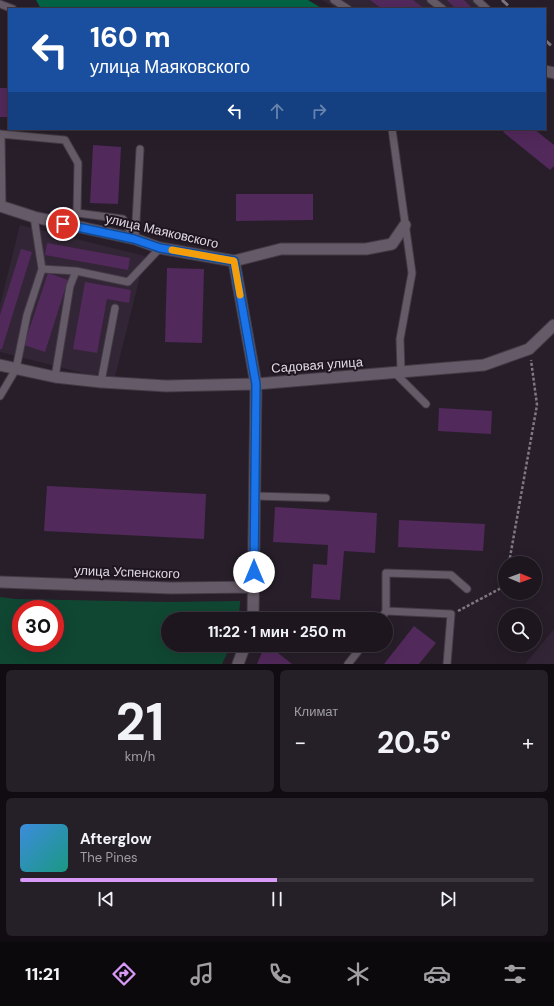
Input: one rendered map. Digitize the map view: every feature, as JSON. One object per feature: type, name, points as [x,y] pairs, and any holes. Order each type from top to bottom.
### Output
[{"type":"street","name":"улица Маяковского","points":[[1,207],[34,217],[134,239],[160,248],[234,261],[282,250],[366,249],[392,244],[405,225]]},
{"type":"street","points":[[234,261],[256,384],[253,612]]},
{"type":"street","name":"Садовая улица","points":[[0,366],[55,377],[101,382],[166,386],[256,384],[484,365],[529,349],[554,325]]},
{"type":"street","name":"улица Успенского","points":[[0,582],[171,588],[254,587]]},
{"type":"street","points":[[238,664],[242,652]]},
{"type":"lane","points":[[334,0],[346,8]]},
{"type":"lane","points":[[431,0],[442,8]]},
{"type":"lane","points":[[477,0],[485,8]]},
{"type":"lane","points":[[0,4],[10,8]]},
{"type":"lane","points":[[546,65],[554,72]]},
{"type":"lane","points":[[392,130],[412,273],[400,339],[398,373],[426,404]]},
{"type":"lane","points":[[1,207],[0,134],[65,140],[78,163],[77,213],[123,219],[134,239]]},
{"type":"lane","points":[[134,239],[140,149]]},
{"type":"lane","points":[[0,396],[16,369],[27,315],[42,269],[34,217]]},
{"type":"lane","points":[[42,269],[76,271],[128,282],[160,248]]},
{"type":"lane","points":[[55,377],[70,286],[76,271]]},
{"type":"lane","points":[[101,382],[115,308]]},
{"type":"lane","points":[[254,496],[326,498]]},
{"type":"lane","points":[[447,664],[451,614],[386,610],[386,573],[451,575],[466,589]]},
{"type":"lane","points":[[348,664],[357,652]]},
{"type":"path","points":[[510,556],[537,405],[529,349]]},
{"type":"path","points":[[451,614],[498,590]]},
{"type":"shaded area","points":[[322,0],[479,0],[488,8],[335,8]]},
{"type":"shaded area","points":[[20,225],[145,256],[114,381],[0,352],[0,305]]},
{"type":"shaded area","points":[[554,629],[554,664],[525,664],[535,652],[542,652],[542,643]]},
{"type":"green space","points":[[36,0],[308,0],[321,8],[40,8]]},
{"type":"green space","points":[[0,597],[15,599],[169,602],[240,601],[239,612],[161,612],[161,652],[228,652],[222,664],[0,664]]},
{"type":"building","points":[[370,0],[413,0],[424,8],[381,8]]},
{"type":"building","points":[[447,0],[464,0],[472,8],[455,8]]},
{"type":"building","points":[[0,88],[8,88],[8,117],[0,117]]},
{"type":"building","points":[[505,130],[535,130],[554,145],[554,166],[550,170],[503,132]]},
{"type":"building","points":[[93,145],[121,147],[118,204],[90,203]]},
{"type":"building","points":[[236,194],[313,194],[313,220],[236,221]]},
{"type":"building","points":[[47,243],[130,258],[128,270],[45,255]]},
{"type":"building","points":[[21,249],[32,252],[2,349],[0,349],[0,315]]},
{"type":"building","points":[[167,268],[204,269],[202,343],[165,342]]},
{"type":"building","points":[[48,273],[68,280],[45,352],[24,345]]},
{"type":"building","points":[[85,282],[131,290],[129,303],[107,299],[97,353],[73,349]]},
{"type":"building","points":[[439,408],[492,411],[491,434],[438,431]]},
{"type":"building","points":[[47,486],[206,494],[204,539],[44,531]]},
{"type":"building","points":[[275,507],[377,513],[375,553],[344,551],[340,600],[311,598],[313,564],[327,565],[328,545],[273,542]]},
{"type":"building","points":[[399,520],[485,524],[483,551],[398,547]]},
{"type":"building","points":[[414,626],[436,643],[419,664],[384,664]]},
{"type":"building","points":[[262,652],[277,652],[292,664],[257,664]]},
{"type":"railway","points":[[502,0],[511,8]]},
{"type":"railway","points":[[546,41],[554,48]]},
{"type":"slow traffic","points":[[172,250],[234,261],[240,295]]},
{"type":"route","points":[[63,224],[134,239],[160,248],[234,261],[256,384],[254,572]]}]
